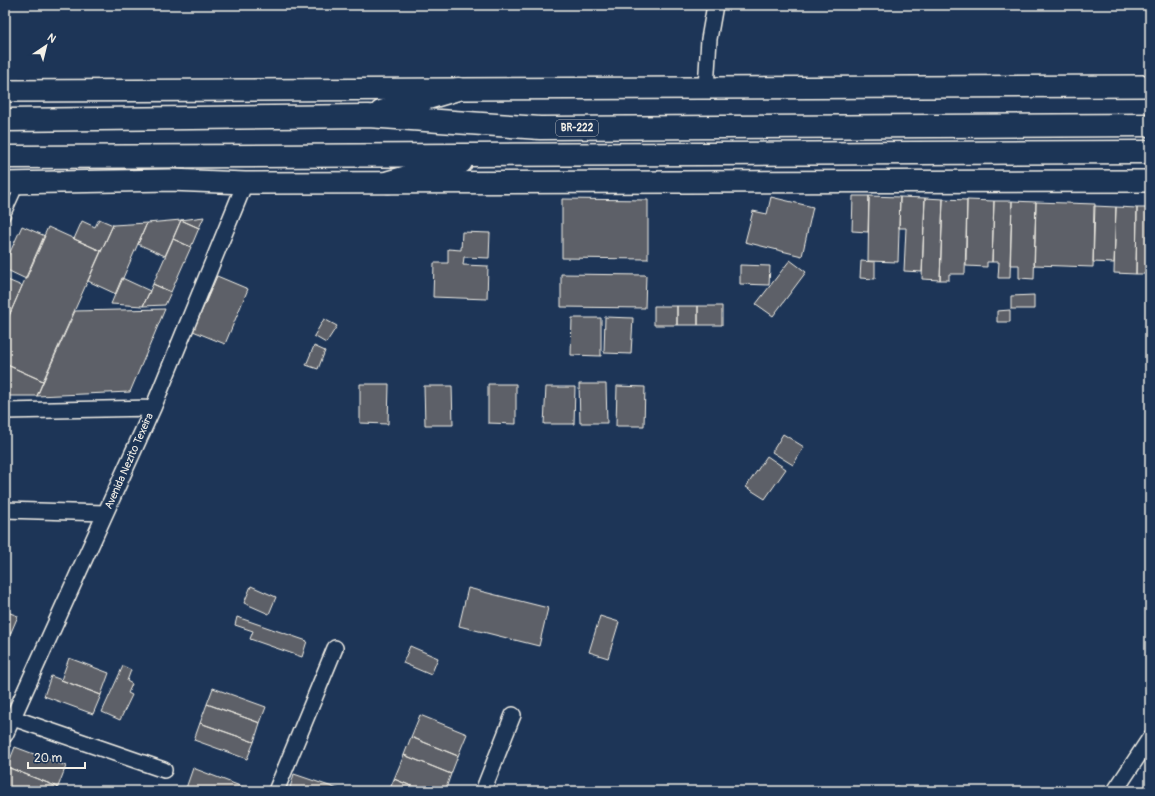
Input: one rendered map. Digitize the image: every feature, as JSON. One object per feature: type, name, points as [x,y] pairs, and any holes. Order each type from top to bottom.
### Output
[{"type":"highway","points":[[368,116],[458,89]]},
{"type":"highway","name":"BR-222","points":[[5,120],[368,116],[540,128],[1150,125]]},
{"type":"highway","points":[[5,157],[1150,152]]},
{"type":"highway","points":[[389,182],[486,154]]},
{"type":"main road","points":[[5,91],[1150,86]]},
{"type":"main road","points":[[13,183],[170,180],[245,183],[1150,181]]},
{"type":"street","points":[[706,88],[709,38],[715,5]]},
{"type":"street","name":"Avenida Nezito Texeira","points":[[5,736],[153,408],[245,183]]},
{"type":"street","points":[[5,411],[153,408]]},
{"type":"street","points":[[5,510],[105,513]]},
{"type":"street","points":[[276,791],[335,648]]},
{"type":"street","points":[[483,791],[513,715]]},
{"type":"street","points":[[13,718],[164,770]]},
{"type":"street","points":[[1115,791],[1150,738]]},
{"type":"lane","points":[[5,218],[13,183]]},
{"type":"building","points":[[853,196],[869,196],[868,232],[852,231]]},
{"type":"building","points":[[869,196],[900,197],[898,262],[868,261]]},
{"type":"building","points":[[771,197],[813,207],[802,256],[745,242],[753,211],[767,214]]},
{"type":"building","points":[[900,197],[925,198],[922,272],[904,271],[906,228],[899,228]]},
{"type":"building","points":[[925,198],[943,199],[940,280],[922,279]]},
{"type":"building","points":[[562,199],[648,200],[648,259],[562,258]]},
{"type":"building","points":[[943,199],[967,200],[965,274],[949,274],[949,280],[940,280]]},
{"type":"building","points":[[967,200],[994,201],[992,262],[987,262],[987,267],[966,266]]},
{"type":"building","points":[[994,201],[1012,201],[1010,278],[998,278],[999,262],[992,262]]},
{"type":"building","points":[[1012,201],[1036,202],[1034,279],[1019,278],[1019,265],[1010,265]]},
{"type":"building","points":[[1036,202],[1095,204],[1093,267],[1034,265]]},
{"type":"building","points":[[1094,206],[1116,207],[1114,263],[1093,262]]},
{"type":"building","points":[[1116,207],[1137,208],[1136,274],[1114,273]]},
{"type":"building","points":[[1137,208],[1150,208],[1150,274],[1136,274]]},
{"type":"building","points":[[204,217],[199,228],[181,220]]},
{"type":"building","points":[[99,219],[113,225],[101,251],[74,239],[82,221],[95,227]]},
{"type":"building","points":[[181,220],[199,228],[191,247],[173,239]]},
{"type":"building","points":[[181,220],[165,256],[138,244],[147,223]]},
{"type":"building","points":[[147,223],[116,294],[88,281],[113,225]]},
{"type":"building","points":[[22,226],[45,236],[26,279],[5,269],[5,263]]},
{"type":"building","points":[[48,227],[101,251],[43,381],[5,364],[5,325]]},
{"type":"building","points":[[462,232],[490,233],[489,258],[464,257],[463,265],[488,266],[487,299],[433,297],[434,263],[448,263],[448,249],[461,250]]},
{"type":"building","points":[[173,239],[191,247],[171,292],[153,284]]},
{"type":"building","points":[[790,260],[806,272],[773,316],[756,304]]},
{"type":"building","points":[[861,261],[875,262],[875,279],[860,278]]},
{"type":"building","points":[[740,265],[770,266],[769,285],[740,284]]},
{"type":"building","points":[[561,274],[646,275],[645,308],[561,307]]},
{"type":"building","points":[[217,276],[248,289],[225,344],[193,331]]},
{"type":"building","points":[[122,278],[150,291],[143,306],[111,304]]},
{"type":"building","points":[[5,279],[22,286],[5,325],[5,300],[7,296],[5,295]]},
{"type":"building","points":[[153,284],[171,292],[165,305],[143,306]]},
{"type":"building","points":[[1034,295],[1034,309],[1011,309],[1011,296]]},
{"type":"building","points":[[654,306],[677,306],[677,325],[654,325]]},
{"type":"building","points":[[677,306],[698,306],[698,325],[677,325]]},
{"type":"building","points":[[698,306],[722,306],[722,325],[698,325]]},
{"type":"building","points":[[165,309],[130,392],[37,396],[75,311]]},
{"type":"building","points":[[1010,310],[1010,322],[997,322],[997,311]]},
{"type":"building","points":[[605,317],[633,318],[631,354],[604,353]]},
{"type":"building","points":[[572,318],[601,318],[601,356],[571,355]]},
{"type":"building","points":[[324,319],[337,326],[326,343],[314,336]]},
{"type":"building","points":[[314,346],[325,351],[318,369],[306,365]]},
{"type":"building","points":[[5,364],[43,381],[37,396],[5,396]]},
{"type":"building","points":[[360,384],[389,384],[388,424],[360,423]]},
{"type":"building","points":[[488,384],[516,384],[516,424],[488,423]]},
{"type":"building","points":[[579,384],[606,384],[607,423],[580,423]]},
{"type":"building","points":[[424,386],[452,386],[453,425],[425,425]]},
{"type":"building","points":[[617,386],[645,387],[644,426],[616,426]]},
{"type":"building","points":[[546,387],[575,387],[574,424],[544,424]]},
{"type":"building","points":[[783,434],[804,447],[793,465],[772,452]]},
{"type":"building","points":[[767,456],[786,469],[765,499],[746,487]]},
{"type":"building","points":[[251,586],[276,597],[269,614],[244,603]]},
{"type":"building","points":[[468,588],[548,608],[539,646],[459,626]]},
{"type":"building","points":[[5,611],[18,616],[9,637],[5,635]]},
{"type":"building","points":[[600,616],[619,622],[608,658],[589,652]]},
{"type":"building","points":[[237,617],[307,641],[302,657],[250,639],[253,631],[235,625]]},
{"type":"building","points":[[410,646],[438,658],[431,675],[403,663]]},
{"type":"building","points":[[69,658],[109,673],[101,695],[61,680]]},
{"type":"building","points":[[123,666],[131,670],[127,681],[132,684],[128,693],[132,695],[120,720],[102,712]]},
{"type":"building","points":[[51,676],[101,695],[93,714],[44,696]]},
{"type":"building","points":[[213,688],[266,707],[260,723],[207,704]]},
{"type":"building","points":[[207,704],[260,723],[254,742],[200,723]]},
{"type":"building","points":[[420,715],[467,734],[458,756],[411,737]]},
{"type":"building","points":[[200,723],[254,742],[247,759],[194,740]]},
{"type":"building","points":[[411,737],[458,756],[451,774],[404,755]]},
{"type":"building","points":[[15,747],[66,766],[58,787],[7,767]]},
{"type":"building","points":[[404,755],[451,774],[445,791],[424,791],[394,779]]},
{"type":"building","points":[[7,767],[58,787],[56,791],[5,790],[5,772]]},
{"type":"building","points":[[193,768],[248,789],[248,791],[185,791]]},
{"type":"building","points":[[294,774],[344,791],[289,791]]},
{"type":"building","points":[[394,779],[424,791],[389,791]]},
{"type":"building","points":[[896,786],[910,791],[894,791]]}]
